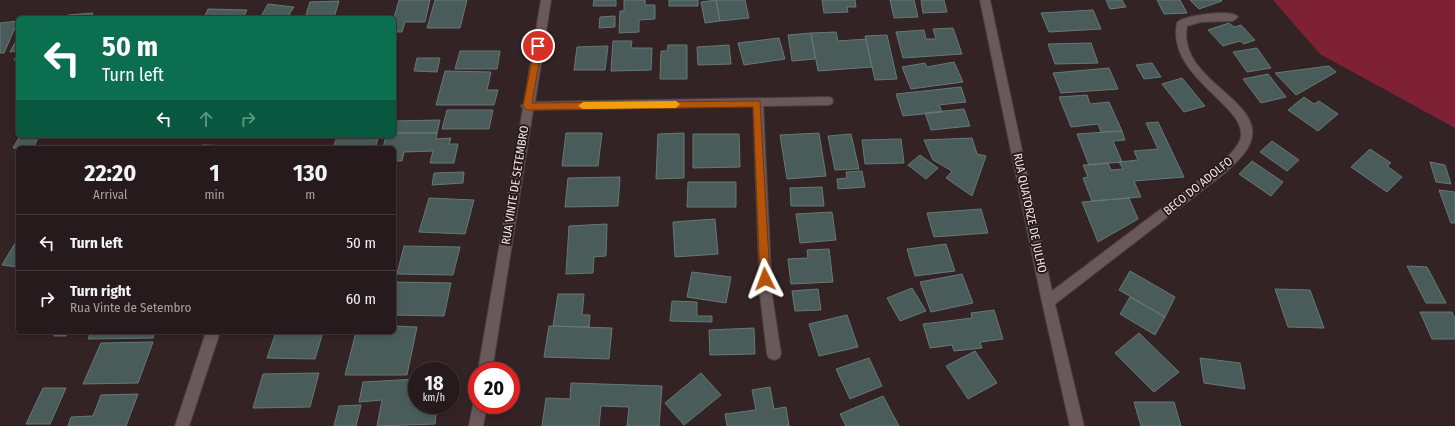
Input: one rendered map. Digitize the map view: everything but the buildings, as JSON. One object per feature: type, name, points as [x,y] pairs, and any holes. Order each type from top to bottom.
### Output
[{"type":"street","name":"RUA VINTE DE SETEMBRO","points":[[486,362],[527,106],[546,0]]},
{"type":"street","name":"RUA QUATORZE DE JULHO","points":[[985,0],[1048,302],[1077,426]]},
{"type":"street","name":"BECO DO ADOLFO","points":[[1048,302],[1222,170],[1240,151],[1247,134],[1246,124],[1241,114],[1196,71],[1188,61],[1180,40],[1182,23],[1201,18],[1233,17]]},
{"type":"street","points":[[527,106],[758,104],[828,101]]},
{"type":"street","points":[[758,104],[766,295],[774,354]]},
{"type":"street","points":[[182,426],[212,334]]},
{"type":"street","points":[[476,426],[478,414]]},
{"type":"shaded area","points":[[1273,0],[1455,0],[1455,128],[1320,54]]},
{"type":"slow traffic","points":[[583,106],[676,104]]},
{"type":"route","points":[[538,46],[527,106],[758,104],[765,279]]}]
